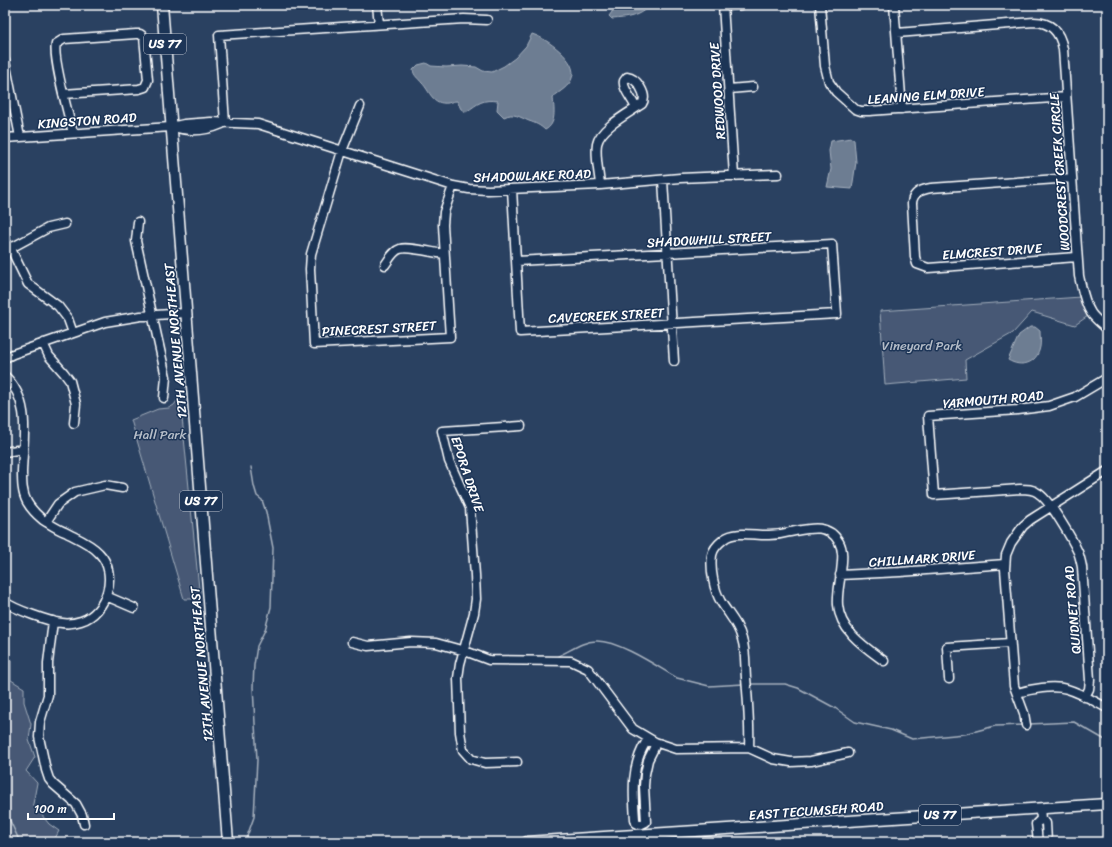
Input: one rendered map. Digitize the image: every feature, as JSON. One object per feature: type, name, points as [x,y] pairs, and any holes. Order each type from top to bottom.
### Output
[{"type":"main road","name":"12TH AVENUE NORTHEAST","points":[[162,5],[228,842]]},
{"type":"main road","name":"EAST TECUMSEH ROAD","points":[[527,842],[1107,804]]},
{"type":"street","points":[[377,5],[379,24]]},
{"type":"street","points":[[723,6],[740,5]]},
{"type":"street","name":"LEANING ELM DRIVE","points":[[820,5],[826,73],[829,82],[836,92],[855,109],[861,111],[902,109],[1066,96]]},
{"type":"street","points":[[894,5],[902,109]]},
{"type":"street","name":"REDWOOD DRIVE","points":[[723,6],[734,176]]},
{"type":"street","points":[[225,123],[219,35],[464,19],[487,20]]},
{"type":"street","name":"WOODCREST CREEK CIRCLE","points":[[897,33],[1034,22],[1047,24],[1060,36],[1063,49],[1077,257],[1082,289],[1088,307],[1094,317],[1107,329]]},
{"type":"street","points":[[63,94],[139,89],[145,87],[148,80],[144,37],[140,34],[131,34],[61,40],[56,44],[55,52],[63,94],[73,133]]},
{"type":"street","points":[[5,61],[20,137]]},
{"type":"street","points":[[729,89],[753,87]]},
{"type":"street","points":[[342,151],[360,106]]},
{"type":"street","points":[[600,185],[597,146],[599,138],[606,130],[636,108]]},
{"type":"street","name":"SHADOWLAKE ROAD","points":[[171,127],[185,130],[212,128],[225,123],[258,124],[453,186],[479,190],[600,185],[778,174]]},
{"type":"street","name":"KINGSTON ROAD","points":[[5,138],[171,127]]},
{"type":"street","name":"PINECREST STREET","points":[[342,151],[311,254],[310,269],[314,344],[450,337],[444,254]]},
{"type":"street","name":"ELMCREST DRIVE","points":[[1072,178],[931,188],[918,192],[913,197],[912,204],[915,257],[918,264],[928,268],[1077,257]]},
{"type":"street","points":[[663,180],[674,361]]},
{"type":"street","points":[[385,265],[391,256],[400,249],[444,254],[443,218],[453,186]]},
{"type":"street","name":"CAVECREEK STREET","points":[[512,189],[520,332],[837,314]]},
{"type":"street","points":[[138,222],[136,241],[166,378],[164,398]]},
{"type":"street","points":[[11,248],[48,228],[65,224]]},
{"type":"street","points":[[5,240],[11,248],[28,284],[58,306],[68,319],[73,333]]},
{"type":"street","name":"SHADOWHILL STREET","points":[[517,261],[832,244],[837,314]]},
{"type":"street","points":[[5,358],[44,343],[118,319],[186,313]]},
{"type":"street","points":[[44,343],[49,356],[70,381],[76,404],[74,423]]},
{"type":"street","points":[[5,376],[19,394],[23,408],[22,482],[25,498],[37,515],[46,522],[88,544],[103,557],[106,562],[109,577],[106,596],[102,603],[95,612],[81,621],[62,623],[52,621],[18,610],[5,602]]},
{"type":"street","name":"YARMOUTH ROAD","points":[[934,495],[928,416],[1018,410],[1049,406],[1075,397],[1107,378]]},
{"type":"street","name":"EPORA DRIVE","points":[[465,651],[476,598],[470,508],[449,461],[442,431],[521,426]]},
{"type":"street","points":[[5,452],[23,449]]},
{"type":"street","points":[[1026,725],[1024,713],[1014,686],[1006,596],[1006,555],[1014,537],[1030,520],[1107,471]]},
{"type":"street","points":[[46,522],[58,504],[76,492],[106,485],[122,488]]},
{"type":"street","name":"QUIDNET ROAD","points":[[934,495],[1029,489],[1040,494],[1051,507],[1077,551],[1082,567],[1090,680],[1089,689],[1085,697]]},
{"type":"street","points":[[750,748],[750,728],[742,639],[737,625],[720,601],[712,570],[712,554],[718,544],[726,537],[740,534],[770,535],[788,533],[813,527],[823,529],[832,534],[839,541],[842,551],[837,604],[843,624],[863,645],[884,661]]},
{"type":"street","name":"CHILLMARK DRIVE","points":[[840,575],[1005,564]]},
{"type":"street","points":[[106,596],[134,608]]},
{"type":"street","points":[[52,621],[48,663],[48,695],[40,722],[39,737],[49,779],[76,804],[82,815],[84,824]]},
{"type":"street","points":[[352,642],[368,646],[411,642],[436,643],[465,651],[489,660],[572,661],[588,669],[633,729],[655,742],[676,749],[750,748],[773,759],[791,762],[811,761],[848,753]]},
{"type":"street","points":[[949,679],[947,647],[1010,643]]},
{"type":"street","points":[[465,651],[460,664],[458,678],[460,732],[464,750],[471,758],[485,763],[517,762]]},
{"type":"street","points":[[1017,693],[1029,689],[1068,689],[1107,708]]},
{"type":"street","points":[[641,834],[646,822],[644,786],[645,774],[648,760],[654,748],[655,742]]},
{"type":"street","points":[[1040,808],[1041,819],[1046,823],[1047,842]]},
{"type":"street","points":[[1038,842],[1036,824],[1041,819]]},
{"type":"green space","name":"Vineyard Park","points":[[1081,297],[1088,316],[1075,325],[1032,312],[1013,333],[965,360],[966,378],[885,385],[880,311]]},
{"type":"green space","name":"Hall Park","points":[[180,397],[200,599],[184,599],[131,420],[158,409],[169,408],[174,405]]},
{"type":"green space","points":[[5,653],[11,659],[11,680],[24,688],[24,702],[31,724],[29,740],[35,757],[26,771],[37,783],[33,804],[49,824],[59,831],[53,842],[5,842]]},
{"type":"shaded area","points":[[619,5],[650,5],[642,12],[637,14],[612,19],[609,16],[613,7],[618,8]]},
{"type":"shaded area","points":[[532,34],[545,40],[560,51],[571,65],[573,71],[569,84],[553,97],[554,116],[551,124],[545,130],[537,124],[516,116],[511,115],[504,117],[497,110],[498,101],[481,102],[466,112],[461,109],[457,101],[448,103],[438,102],[432,97],[415,75],[413,70],[418,65],[426,63],[431,66],[476,67],[483,71],[492,72],[515,58],[526,46]]},
{"type":"shaded area","points":[[851,138],[854,140],[856,162],[852,189],[827,187],[831,169],[829,151],[831,141]]},
{"type":"shaded area","points":[[1030,327],[1035,327],[1040,331],[1040,347],[1036,357],[1032,361],[1023,364],[1018,364],[1008,360],[1019,335]]},
{"type":"waterway","points":[[245,842],[254,817],[257,760],[253,687],[254,665],[257,646],[265,630],[271,607],[273,548],[266,512],[262,500],[257,496],[251,467]]},
{"type":"waterway","points":[[556,657],[591,641],[605,642],[626,649],[677,678],[709,686],[744,684]]},
{"type":"waterway","points":[[750,684],[785,684],[798,688],[835,708],[855,722],[891,730],[912,739],[965,734],[995,726],[1023,725]]},
{"type":"waterway","points":[[1029,724],[1074,722],[1107,741]]},
{"type":"waterway","points":[[5,810],[20,842]]}]
